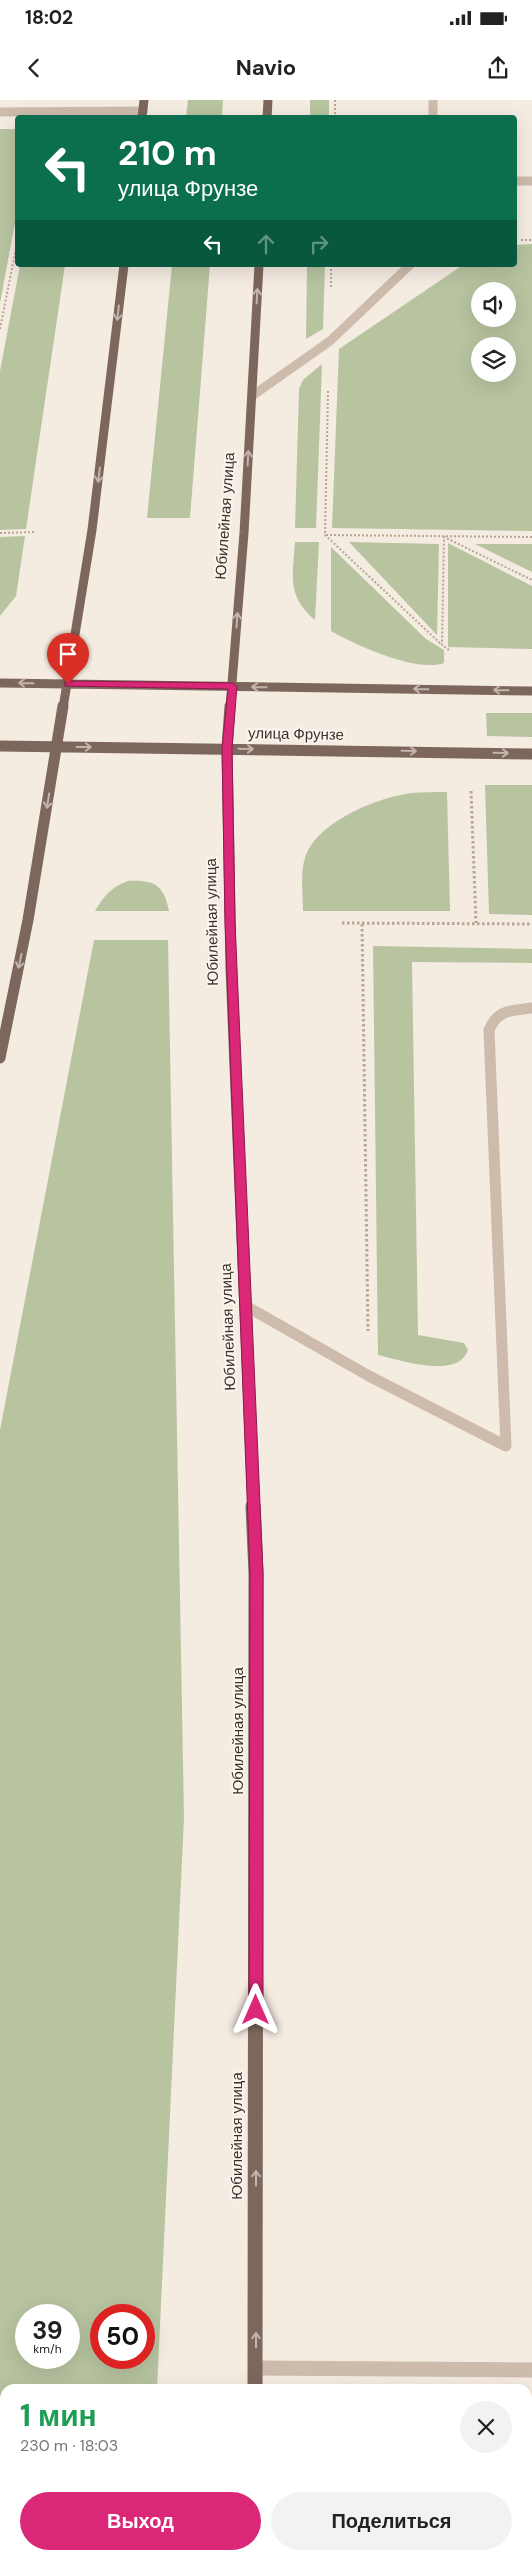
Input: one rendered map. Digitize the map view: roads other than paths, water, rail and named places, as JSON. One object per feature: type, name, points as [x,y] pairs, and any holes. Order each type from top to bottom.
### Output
[{"type":"main road","points":[[142,114],[144,100]]},
{"type":"main road","points":[[267,115],[268,100]]},
{"type":"main road","points":[[0,1058],[28,920],[68,684],[92,530],[124,267]]},
{"type":"main road","name":"Юбилейная улица","points":[[255,2384],[256,1573],[231,968],[227,748],[233,686],[259,267]]},
{"type":"main road","points":[[0,683],[532,690]]},
{"type":"main road","name":"улица Фрунзе","points":[[0,746],[532,754]]},
{"type":"lane","points":[[433,100],[433,115]]},
{"type":"lane","points":[[0,112],[142,114]]},
{"type":"lane","points":[[517,181],[532,181]]},
{"type":"lane","points":[[252,396],[330,341],[408,267]]},
{"type":"lane","points":[[246,1306],[369,1376],[506,1446],[489,1030],[494,1018],[505,1012],[532,1008]]},
{"type":"lane","points":[[256,2368],[532,2370]]}]
